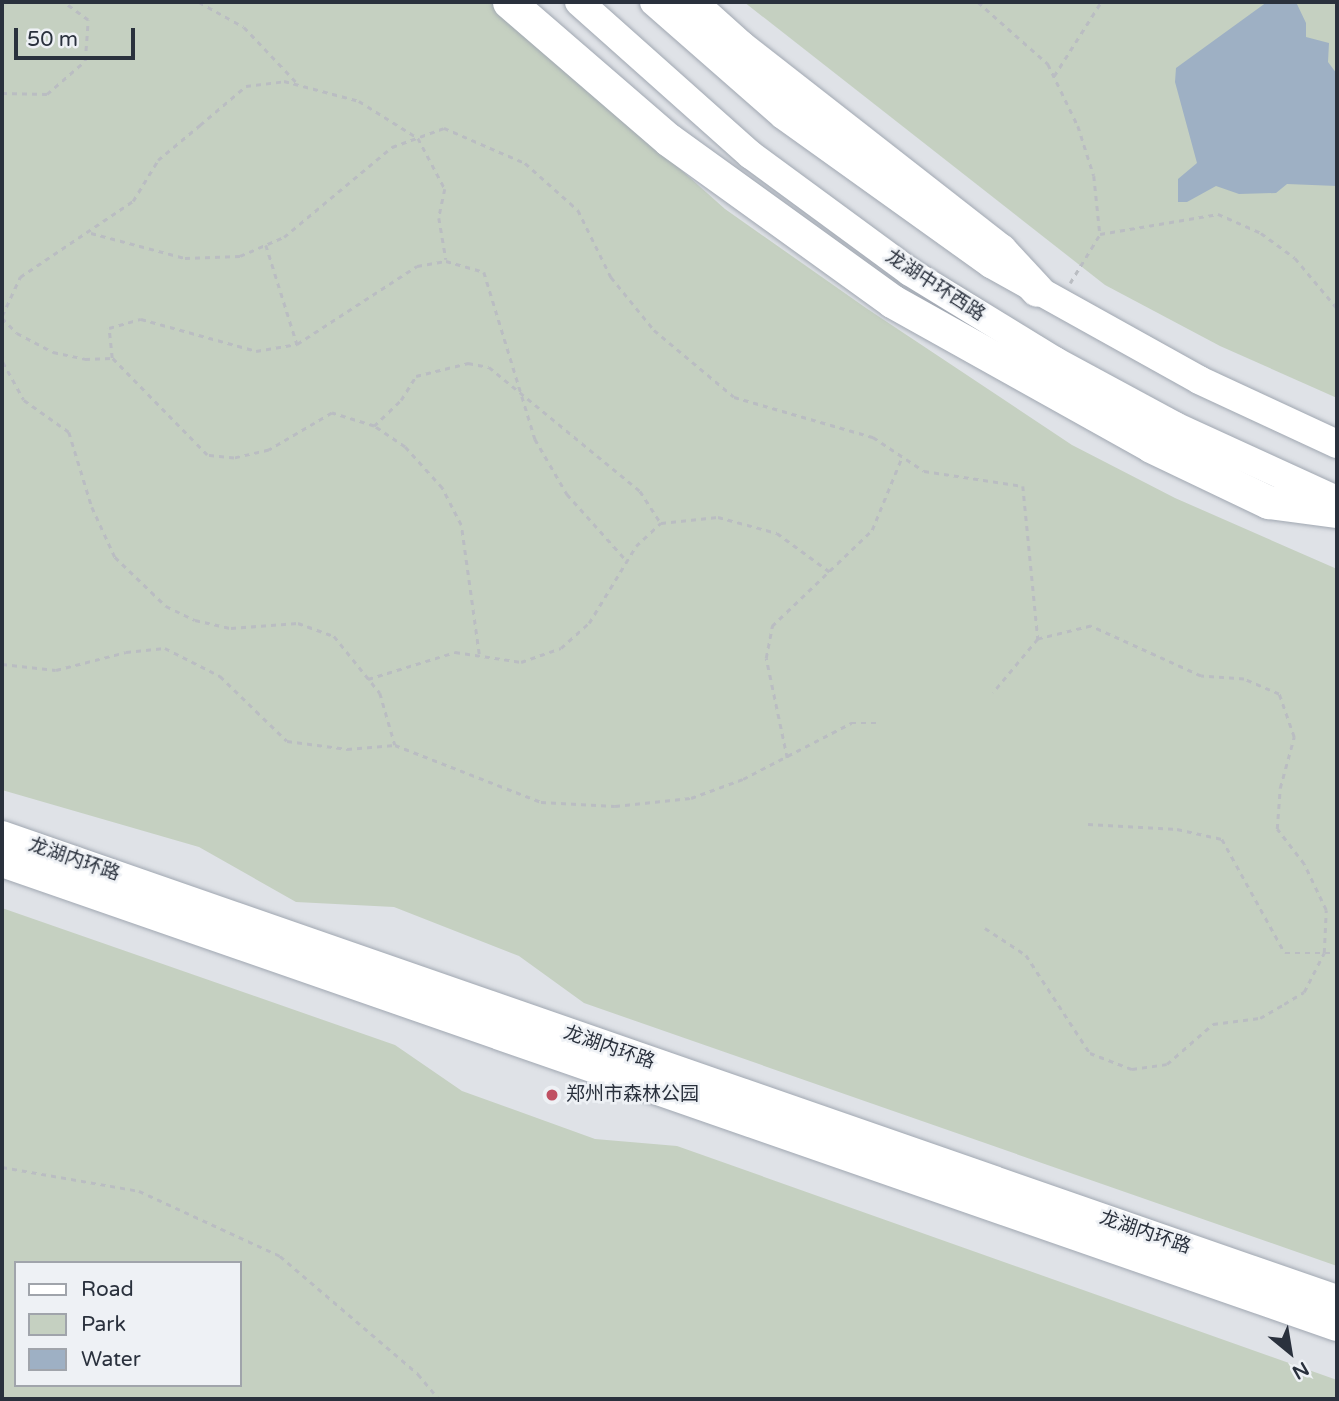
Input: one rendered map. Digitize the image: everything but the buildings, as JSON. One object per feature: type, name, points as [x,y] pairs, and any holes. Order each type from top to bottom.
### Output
[{"type":"highway","points":[[509,2],[680,148],[892,301],[1014,373],[1198,469],[1268,502],[1337,512]]},
{"type":"highway","points":[[690,2],[740,47],[1000,250],[1047,297]]},
{"type":"main road","name":"龙湖中环西路","points":[[579,2],[751,155],[920,279],[1055,361],[1175,426],[1337,500]]},
{"type":"main road","points":[[654,2],[783,115],[939,229],[1047,297],[1199,380],[1337,444]]},
{"type":"main road","name":"龙湖内环路","points":[[2,835],[1337,1299]]},
{"type":"main road","name":"龙湖内环路","points":[[2,863],[1337,1327]]},
{"type":"path","points":[[2,93],[47,94],[85,61],[88,20],[63,2]]},
{"type":"path","points":[[200,2],[244,27],[299,85]]},
{"type":"path","points":[[978,2],[1048,64],[1094,176],[1100,234]]},
{"type":"path","points":[[1054,77],[1101,2]]},
{"type":"path","points":[[112,358],[85,359],[53,352],[17,332],[2,317],[20,277],[60,247],[91,233],[134,201],[158,160],[246,86],[284,81],[359,101],[418,138],[445,189],[439,219],[446,261]]},
{"type":"path","points":[[91,233],[185,257],[240,256],[284,237],[392,147],[444,128],[525,163],[578,210],[611,278],[654,330],[734,397],[873,437],[924,471],[1023,486],[1038,639]]},
{"type":"path","points":[[1047,297],[1100,234],[1218,214],[1261,233],[1295,258],[1337,308]]},
{"type":"path","points":[[266,245],[297,344]]},
{"type":"path","points":[[479,654],[461,525],[442,488],[405,447],[374,426],[332,413],[270,450],[234,458],[207,455],[112,358],[109,328],[141,319],[256,351],[297,344],[417,266],[446,261],[484,272],[535,439],[567,494],[594,519],[627,561]]},
{"type":"path","points":[[2,333],[3,362],[24,400],[69,432],[92,507],[115,557],[166,606],[195,620],[232,628],[298,623],[334,636],[380,693],[395,745]]},
{"type":"path","points":[[374,426],[401,400],[416,376],[442,367],[468,363],[489,368],[521,390],[640,491],[660,523]]},
{"type":"path","points":[[786,758],[766,658],[772,626],[872,530],[902,457]]},
{"type":"path","points":[[368,679],[455,652],[521,662],[561,648],[589,623],[627,561],[660,523],[718,517],[777,533],[830,572]]},
{"type":"path","points":[[985,928],[1026,955],[1090,1053],[1132,1069],[1167,1064],[1213,1024],[1260,1018],[1304,992],[1324,953],[1326,910],[1304,864],[1277,829],[1280,788],[1294,737],[1279,694],[1244,679],[1201,676],[1091,626],[1038,639],[993,693]]},
{"type":"path","points":[[2,663],[56,670],[127,652],[165,648],[219,676],[286,741],[347,749],[395,745],[541,802],[615,806],[691,798],[786,758],[851,723],[879,723]]},
{"type":"path","points":[[1088,824],[1177,828],[1222,839],[1285,953],[1337,953]]},
{"type":"path","points":[[2,1167],[138,1191],[280,1256],[418,1374],[439,1399]]},
{"type":"green space","points":[[2,2],[500,2],[551,54],[725,209],[866,308],[1072,445],[1175,498],[1337,569],[1337,1266],[584,1003],[519,956],[394,907],[296,902],[199,847],[2,790]]},
{"type":"green space","points":[[744,2],[1337,2],[1337,398],[1220,346],[1105,285]]},
{"type":"green space","points":[[2,908],[395,1045],[462,1091],[595,1139],[677,1146],[1337,1380],[1337,1399],[2,1399]]},
{"type":"water","points":[[1267,2],[1296,2],[1306,23],[1306,37],[1329,43],[1328,62],[1337,74],[1337,186],[1287,184],[1276,193],[1239,194],[1216,186],[1187,202],[1178,202],[1178,179],[1197,163],[1175,82],[1176,68]]},
{"type":"place","name":"郑州市森林公园","points":[[552,1095]]}]
